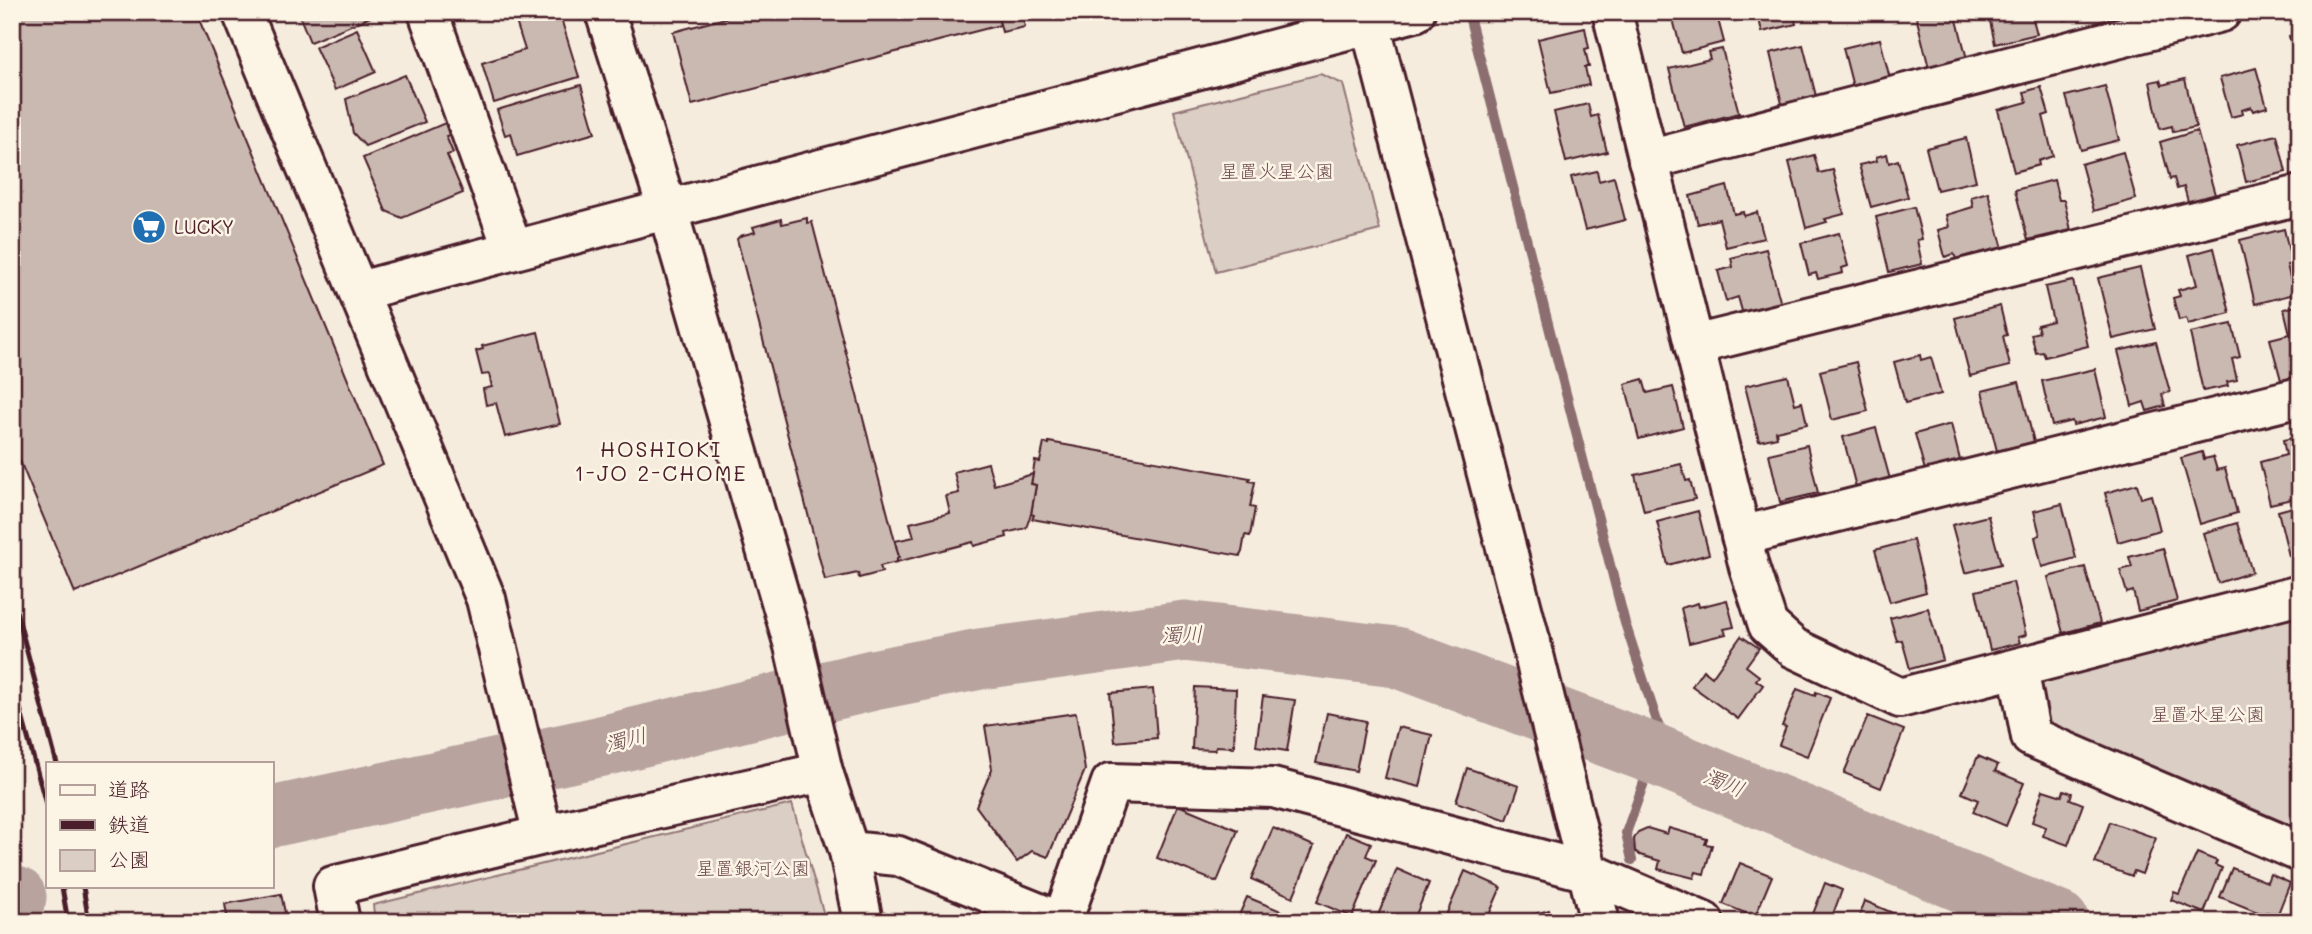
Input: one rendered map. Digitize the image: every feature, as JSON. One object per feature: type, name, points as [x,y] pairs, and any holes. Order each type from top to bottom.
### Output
[{"type":"street","points":[[242,12],[486,599],[539,820]]},
{"type":"street","points":[[428,12],[513,250]]},
{"type":"street","points":[[605,12],[668,211],[794,646],[823,772],[849,851],[863,922]]},
{"type":"street","points":[[359,291],[668,211],[1369,18],[1415,12]]},
{"type":"street","points":[[1612,12],[1741,536],[1768,625],[1794,648],[1900,698],[2300,595]]},
{"type":"street","points":[[1648,160],[2221,12]]},
{"type":"street","points":[[1369,18],[1533,651],[1600,922]]},
{"type":"street","points":[[1694,345],[2300,195]]},
{"type":"street","points":[[1741,536],[2300,397]]},
{"type":"street","points":[[2018,668],[2031,737],[2300,852]]},
{"type":"street","points":[[340,922],[333,886],[539,820],[823,772]]},
{"type":"street","points":[[849,851],[898,856],[1061,922],[1111,783],[1273,788],[1588,872],[1704,922]]},
{"type":"green space","name":"星置火星公園","points":[[1320,74],[1343,84],[1380,230],[1216,272],[1174,111]]},
{"type":"green space","name":"星置水星公園","points":[[2300,595],[2300,852],[2031,737],[2018,668]]},
{"type":"green space","name":"星置銀河公園","points":[[792,804],[826,922],[375,922],[373,905]]},
{"type":"building","name":"LUCKY","points":[[12,12],[196,12],[383,465],[75,593],[12,442]]},
{"type":"building","points":[[298,12],[371,12],[373,16],[310,42]]},
{"type":"building","points":[[513,12],[559,12],[579,77],[494,103],[482,63],[525,50]]},
{"type":"building","points":[[748,12],[997,12],[1000,25],[692,105],[673,32]]},
{"type":"building","points":[[997,12],[1021,12],[1025,27],[1002,32]]},
{"type":"building","points":[[1671,12],[1716,12],[1724,42],[1682,53]]},
{"type":"building","points":[[1747,12],[1793,12],[1796,24],[1762,32],[1759,19],[1750,21]]},
{"type":"building","points":[[1915,12],[1955,12],[1967,59],[1929,68]]},
{"type":"building","points":[[1988,12],[2031,12],[2037,34],[1995,44]]},
{"type":"building","points":[[2064,12],[2094,12],[2065,20]]},
{"type":"building","points":[[1585,28],[1589,48],[1585,49],[1589,67],[1585,67],[1589,85],[1551,93],[1538,39]]},
{"type":"building","points":[[357,29],[376,72],[335,90],[315,47]]},
{"type":"building","points":[[2300,34],[2300,79],[2289,36]]},
{"type":"building","points":[[1880,39],[1890,79],[1853,87],[1843,48]]},
{"type":"building","points":[[1803,45],[1817,100],[1783,108],[1770,53]]},
{"type":"building","points":[[1722,49],[1739,113],[1684,127],[1669,69],[1710,59],[1708,52]]},
{"type":"building","points":[[2256,68],[2267,107],[2253,111],[2251,107],[2242,110],[2243,114],[2231,117],[2220,78]]},
{"type":"building","points":[[405,75],[425,122],[365,146],[353,133],[346,99]]},
{"type":"building","points":[[2185,79],[2196,127],[2173,132],[2172,126],[2160,129],[2150,82],[2160,80],[2162,85]]},
{"type":"building","points":[[581,85],[595,133],[517,156],[511,133],[505,135],[497,110]]},
{"type":"building","points":[[2105,86],[2119,140],[2081,150],[2066,96]]},
{"type":"building","points":[[2041,87],[2049,114],[2043,116],[2053,156],[2038,161],[2039,165],[2014,172],[1998,110],[2027,102],[2024,92]]},
{"type":"building","points":[[1588,104],[1591,117],[1598,115],[1607,152],[1566,162],[1554,112]]},
{"type":"building","points":[[445,123],[449,135],[446,136],[453,153],[447,155],[463,193],[402,218],[386,211],[363,158]]},
{"type":"building","points":[[2197,131],[2216,198],[2189,205],[2184,187],[2177,189],[2174,178],[2170,179],[2160,142]]},
{"type":"building","points":[[2277,135],[2286,172],[2246,182],[2237,145]]},
{"type":"building","points":[[1966,138],[1976,181],[1937,190],[1926,148]]},
{"type":"building","points":[[2123,152],[2136,199],[2094,211],[2081,164]]},
{"type":"building","points":[[1887,154],[1889,163],[1898,160],[1908,197],[1871,207],[1859,165],[1877,161],[1876,157]]},
{"type":"building","points":[[1814,155],[1819,173],[1833,170],[1844,214],[1806,228],[1789,162]]},
{"type":"building","points":[[1597,171],[1599,181],[1614,177],[1625,220],[1585,230],[1571,177]]},
{"type":"building","points":[[2054,180],[2059,200],[2064,200],[2071,230],[2028,240],[2015,190]]},
{"type":"building","points":[[1727,186],[1734,214],[1743,212],[1744,216],[1757,212],[1764,238],[1726,247],[1719,219],[1698,224],[1690,196]]},
{"type":"building","points":[[1988,192],[2003,249],[1974,257],[1973,254],[1956,259],[1954,254],[1945,257],[1938,230],[1949,227],[1946,215],[1973,207],[1971,197]]},
{"type":"building","points":[[1914,207],[1922,239],[1917,240],[1922,264],[1889,272],[1876,217]]},
{"type":"building","points":[[807,218],[807,223],[812,222],[899,557],[897,562],[880,566],[882,572],[859,578],[858,573],[825,580],[737,239],[755,232],[753,227],[781,219],[782,224]]},
{"type":"building","points":[[2284,229],[2292,264],[2287,265],[2294,294],[2255,304],[2240,240]]},
{"type":"building","points":[[1839,233],[1848,266],[1842,268],[1843,273],[1818,279],[1816,273],[1809,275],[1801,243]]},
{"type":"building","points":[[2214,248],[2230,313],[2188,324],[2186,318],[2179,320],[2173,298],[2180,296],[2178,290],[2197,285],[2189,255]]},
{"type":"building","points":[[1766,249],[1782,308],[1744,318],[1738,297],[1726,301],[1718,271],[1733,267],[1731,258]]},
{"type":"building","points":[[2140,268],[2155,329],[2113,339],[2098,278]]},
{"type":"building","points":[[2073,281],[2088,346],[2045,357],[2043,352],[2036,353],[2031,334],[2039,332],[2037,325],[2053,321],[2045,287]]},
{"type":"building","points":[[2300,305],[2300,376],[2281,380],[2270,339],[2290,334],[2284,309]]},
{"type":"building","points":[[2000,306],[2007,335],[2003,336],[2010,366],[1970,376],[1955,318]]},
{"type":"building","points":[[2232,324],[2240,357],[2232,359],[2237,380],[2227,382],[2228,386],[2203,391],[2190,333]]},
{"type":"building","points":[[538,332],[560,424],[505,437],[496,403],[486,405],[483,389],[492,387],[489,374],[482,375],[476,351],[483,349],[482,346]]},
{"type":"building","points":[[2156,342],[2170,392],[2162,394],[2165,406],[2147,411],[2144,402],[2132,406],[2118,351]]},
{"type":"building","points":[[1920,355],[1921,360],[1931,357],[1941,394],[1905,403],[1894,362]]},
{"type":"building","points":[[1856,362],[1868,411],[1832,420],[1820,371]]},
{"type":"building","points":[[2095,369],[2106,417],[2073,425],[2072,421],[2052,426],[2042,381]]},
{"type":"building","points":[[1788,376],[1795,404],[1802,402],[1807,424],[1776,431],[1777,437],[1759,441],[1745,386]]},
{"type":"building","points":[[1643,379],[1647,393],[1673,387],[1683,427],[1639,439],[1625,384]]},
{"type":"building","points":[[2019,382],[2034,442],[1997,451],[1982,391]]},
{"type":"building","points":[[1951,424],[1961,464],[1926,474],[1915,434]]},
{"type":"building","points":[[1876,428],[1891,483],[1857,491],[1843,437]]},
{"type":"building","points":[[2297,437],[2300,448],[2300,497],[2270,504],[2260,462],[2286,455],[2283,440]]},
{"type":"building","points":[[1044,443],[1250,478],[1249,481],[1255,482],[1250,507],[1255,508],[1250,536],[1245,535],[1240,556],[1032,519],[1036,485],[1031,484],[1035,461],[1040,462]]},
{"type":"building","points":[[1807,445],[1818,493],[1780,502],[1769,454]]},
{"type":"building","points":[[2202,452],[2204,459],[2213,457],[2217,470],[2225,468],[2237,513],[2200,524],[2181,458]]},
{"type":"building","points":[[988,463],[994,485],[1033,474],[1031,484],[1036,485],[1026,528],[1006,533],[1007,537],[974,546],[973,542],[897,562],[899,557],[895,541],[914,537],[910,523],[950,513],[946,496],[959,493],[954,472]]},
{"type":"building","points":[[1681,464],[1686,481],[1690,480],[1695,499],[1644,511],[1635,475]]},
{"type":"building","points":[[2137,484],[2141,498],[2151,495],[2160,530],[2118,542],[2105,493]]},
{"type":"building","points":[[2062,504],[2076,558],[2042,567],[2035,537],[2040,535],[2034,511]]},
{"type":"building","points":[[2300,505],[2300,553],[2289,556],[2278,511]]},
{"type":"building","points":[[1698,511],[1709,554],[1668,565],[1657,522]]},
{"type":"building","points":[[1988,516],[2001,564],[1965,573],[1952,525]]},
{"type":"building","points":[[2237,523],[2252,572],[2218,583],[2203,533]]},
{"type":"building","points":[[1913,540],[1926,592],[1890,602],[1875,550]]},
{"type":"building","points":[[2163,548],[2177,601],[2138,611],[2133,591],[2127,593],[2120,570],[2132,567],[2129,557]]},
{"type":"building","points":[[2085,567],[2100,623],[2063,633],[2048,577]]},
{"type":"building","points":[[2013,582],[2026,635],[2018,637],[2020,643],[1990,650],[1976,591]]},
{"type":"building","points":[[1727,600],[1734,627],[1724,629],[1726,634],[1689,643],[1681,608]]},
{"type":"building","points":[[1928,608],[1943,660],[1910,669],[1902,640],[1897,641],[1890,618]]},
{"type":"building","points":[[1741,636],[1759,648],[1746,666],[1759,676],[1756,680],[1763,685],[1738,719],[1692,686],[1703,670],[1712,677]]},
{"type":"building","points":[[1195,687],[1236,689],[1234,747],[1192,749]]},
{"type":"building","points":[[1153,689],[1157,738],[1115,742],[1110,693]]},
{"type":"building","points":[[1797,689],[1815,696],[1816,692],[1830,698],[1807,756],[1779,745],[1786,727],[1782,726]]},
{"type":"building","points":[[1263,696],[1295,700],[1287,751],[1256,746]]},
{"type":"building","points":[[1076,713],[1085,770],[1048,857],[1032,851],[1017,862],[976,806],[992,769],[985,726]]},
{"type":"building","points":[[1327,713],[1366,721],[1356,771],[1316,763]]},
{"type":"building","points":[[1868,716],[1904,730],[1881,788],[1844,773]]},
{"type":"building","points":[[1398,727],[1432,735],[1420,787],[1385,778]]},
{"type":"building","points":[[1978,756],[1998,765],[1995,771],[2024,783],[2006,826],[1973,812],[1978,800],[1962,793]]},
{"type":"building","points":[[1467,768],[1519,786],[1507,820],[1456,802]]},
{"type":"building","points":[[2043,790],[2062,796],[2064,790],[2072,793],[2070,799],[2083,804],[2068,845],[2043,836],[2046,827],[2032,822]]},
{"type":"building","points":[[1178,805],[1238,830],[1217,882],[1157,858]]},
{"type":"building","points":[[2110,822],[2156,838],[2142,874],[2134,871],[2132,876],[2095,863]]},
{"type":"building","points":[[1273,828],[1314,846],[1293,897],[1251,879]]},
{"type":"building","points":[[1647,828],[1667,834],[1669,828],[1707,839],[1705,844],[1712,845],[1704,874],[1696,872],[1694,878],[1658,869],[1660,861],[1635,851],[1634,839],[1638,832]]},
{"type":"building","points":[[1346,833],[1371,843],[1366,856],[1376,860],[1352,917],[1317,902]]},
{"type":"building","points":[[2197,853],[2217,861],[2215,865],[2222,868],[2204,913],[2171,900],[2174,892],[2179,894]]},
{"type":"building","points":[[1740,863],[1772,876],[1755,917],[1723,904]]},
{"type":"building","points":[[2232,868],[2267,882],[2270,874],[2290,883],[2277,916],[2267,912],[2265,915],[2220,897]]},
{"type":"building","points":[[1397,869],[1429,883],[1413,922],[1380,922],[1376,920]]},
{"type":"building","points":[[1465,871],[1501,887],[1486,922],[1443,922]]},
{"type":"building","points":[[1825,883],[1842,890],[1830,922],[1800,922],[1803,915],[1811,919]]},
{"type":"building","points":[[281,894],[287,922],[228,922],[225,904]]},
{"type":"building","points":[[1247,897],[1293,916],[1291,922],[1236,922]]},
{"type":"building","points":[[2300,898],[2300,922],[2291,922],[2290,921]]},
{"type":"building","points":[[1865,901],[1902,917],[1900,922],[1857,922]]},
{"type":"building","points":[[1549,910],[1552,922],[1518,922],[1517,919]]},
{"type":"building","points":[[936,914],[956,922],[933,922]]},
{"type":"waterway","points":[[1468,12],[1625,623],[1670,761]]},
{"type":"waterway","name":"濁川","points":[[273,817],[602,746],[873,680],[980,659],[1185,631],[1396,657],[1654,754],[2059,922]]},
{"type":"waterway","points":[[1632,860],[1626,833],[1654,754]]},
{"type":"waterway","name":"濁川","points":[[12,902],[16,897]]},
{"type":"railway","points":[[12,595],[56,762]]},
{"type":"railway","points":[[12,679],[46,804]]},
{"type":"railway","points":[[62,888],[68,922]]},
{"type":"railway","points":[[83,888],[89,922]]},
{"type":"place","name":"LUCKY","points":[[149,227]]},
{"type":"district","name":"HOSHIOKI 1-JO 2-CHOME","points":[[661,462]]}]
